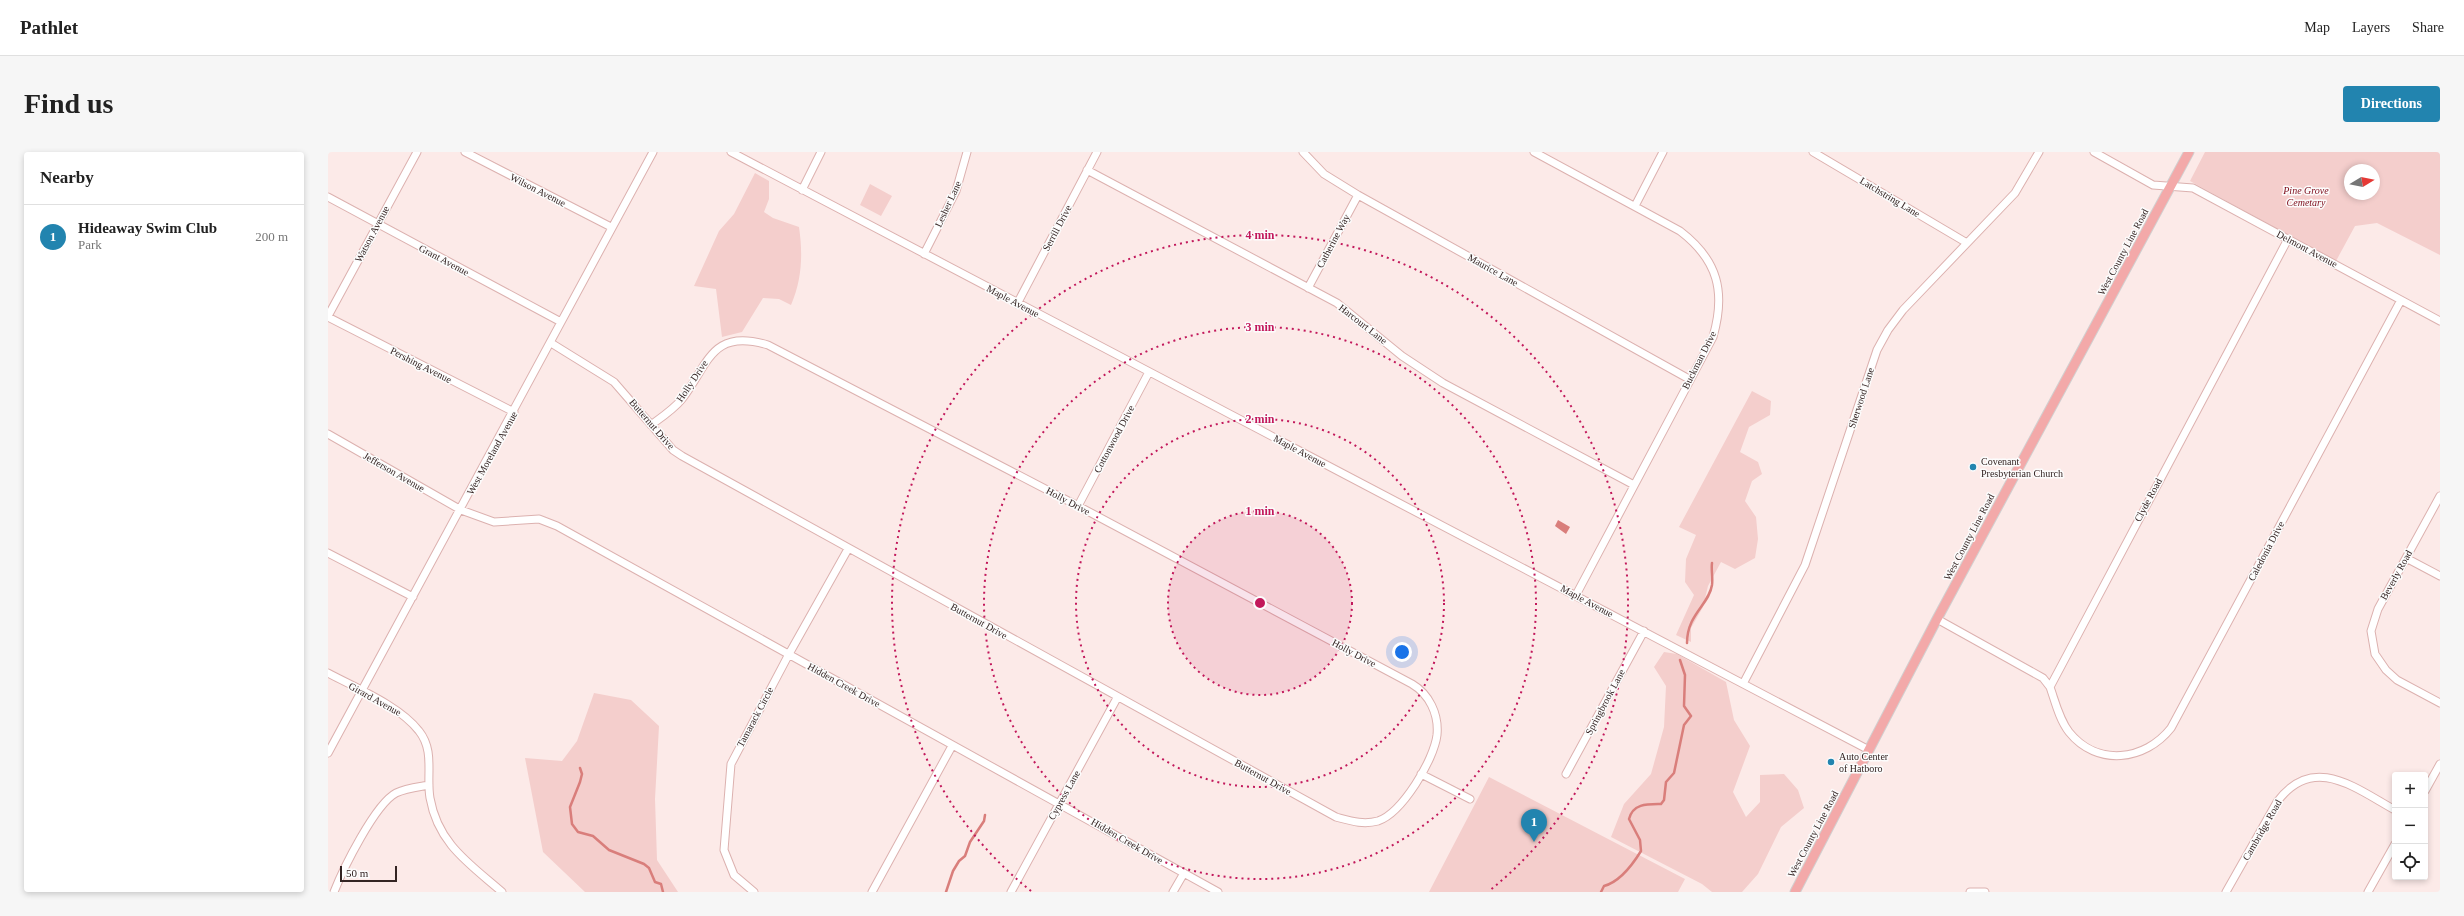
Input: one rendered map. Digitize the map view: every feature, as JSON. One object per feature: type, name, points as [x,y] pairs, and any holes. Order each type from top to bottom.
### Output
[{"type":"main road","name":"West County Line Road","points":[[1795,892],[1937,619],[2189,152]]},
{"type":"street","name":"Watson Avenue","points":[[328,317],[417,152]]},
{"type":"street","name":"Wilson Avenue","points":[[465,152],[611,227]]},
{"type":"street","name":"West Moreland Avenue","points":[[328,753],[514,412],[611,227],[653,152]]},
{"type":"street","name":"Maple Avenue","points":[[731,152],[1017,304],[1744,682],[1869,750]]},
{"type":"street","points":[[802,190],[821,152]]},
{"type":"street","name":"Lesher Lane","points":[[924,254],[956,191],[967,152]]},
{"type":"street","name":"Serrill Drive","points":[[1017,304],[1097,152]]},
{"type":"street","name":"Maurice Lane","points":[[1303,152],[1324,174],[1358,195],[1689,379]]},
{"type":"street","name":"Buckman Drive","points":[[1534,152],[1680,231],[1695,242],[1710,262],[1715,274],[1720,298],[1717,323],[1713,338],[1689,379],[1576,595]]},
{"type":"street","points":[[1635,206],[1663,152]]},
{"type":"street","name":"Latchstring Lane","points":[[1813,152],[1822,154],[1967,243]]},
{"type":"street","name":"Sherwood Lane","points":[[1744,682],[1805,565],[1877,350],[1888,330],[1903,310],[2015,193],[2039,152]]},
{"type":"street","points":[[2094,152],[2153,185],[2171,186]]},
{"type":"street","name":"Harcourt Lane","points":[[1087,170],[1337,303],[1402,356],[1443,382],[1634,485]]},
{"type":"street","name":"Delmont Avenue","points":[[2171,186],[2193,188],[2440,321]]},
{"type":"street","name":"Catherine Way","points":[[1308,288],[1358,195]]},
{"type":"street","name":"Grant Avenue","points":[[328,197],[561,322]]},
{"type":"street","name":"Clyde Road","points":[[2050,687],[2288,239]]},
{"type":"street","name":"Caledonia Drive","points":[[2050,687],[2061,718],[2069,732],[2082,744],[2097,751],[2111,755],[2135,754],[2158,743],[2171,728],[2401,300]]},
{"type":"street","name":"Pershing Avenue","points":[[328,317],[514,412]]},
{"type":"street","name":"Holly Drive","points":[[651,425],[682,400],[703,364],[712,354],[730,343],[758,342],[768,345],[1078,506],[1419,688],[1430,701],[1437,727],[1434,746],[1421,774]]},
{"type":"street","name":"Butternut Drive","points":[[551,343],[604,374],[625,394],[673,450],[682,456],[1336,817],[1353,822],[1367,823],[1388,816],[1403,802],[1421,774]]},
{"type":"street","name":"Cottonwood Drive","points":[[1078,506],[1149,372]]},
{"type":"street","name":"Jefferson Avenue","points":[[328,434],[460,510]]},
{"type":"street","name":"Beverly Road","points":[[2440,496],[2374,617],[2372,639],[2378,659],[2386,670],[2397,680],[2440,703]]},
{"type":"street","name":"Hidden Creek Drive","points":[[460,510],[494,522],[532,519],[552,524],[789,654],[952,746],[1060,803],[1218,892]]},
{"type":"street","name":"Tamarack Circle","points":[[754,892],[734,875],[724,850],[731,764],[789,654],[848,549]]},
{"type":"street","points":[[328,553],[413,597]]},
{"type":"street","points":[[2406,558],[2440,576]]},
{"type":"street","points":[[1937,619],[2043,678],[2050,687]]},
{"type":"street","name":"Springbrook Lane","points":[[1566,774],[1644,631]]},
{"type":"street","name":"Girard Avenue","points":[[328,673],[406,716],[420,732],[428,749],[429,785],[437,821],[453,849],[470,867],[502,892]]},
{"type":"street","name":"Cypress Lane","points":[[1011,892],[1118,698]]},
{"type":"street","points":[[872,892],[952,746]]},
{"type":"street","points":[[2428,785],[2440,764]]},
{"type":"street","points":[[1421,774],[1470,799]]},
{"type":"street","name":"Cambridge Road","points":[[2226,892],[2283,793],[2301,781],[2322,776],[2340,780],[2392,808]]},
{"type":"street","points":[[334,892],[374,815],[383,803],[396,793],[429,785]]},
{"type":"street","points":[[2368,892],[2392,849]]},
{"type":"street","points":[[1173,892],[1184,873]]},
{"type":"street","points":[[1970,892],[1985,892]]},
{"type":"green space","name":"Pine Grove Cemetary","points":[[2205,152],[2440,152],[2440,255],[2377,223],[2355,226],[2336,261],[2190,181]]},
{"type":"green space","points":[[755,173],[769,181],[769,199],[764,212],[773,218],[799,227],[801,267],[795,296],[791,305],[779,299],[763,298],[742,332],[722,337],[716,289],[694,286],[719,231],[734,214]]},
{"type":"green space","points":[[870,184],[892,196],[881,216],[860,205]]},
{"type":"green space","points":[[1752,391],[1771,401],[1770,415],[1749,427],[1740,452],[1758,462],[1762,474],[1752,481],[1745,501],[1756,517],[1758,539],[1755,558],[1735,569],[1721,562],[1708,586],[1703,607],[1691,628],[1691,642],[1676,635],[1694,595],[1685,582],[1686,559],[1696,535],[1679,527]]},
{"type":"green space","points":[[1664,652],[1677,654],[1726,682],[1734,720],[1750,746],[1733,792],[1746,817],[1760,802],[1760,775],[1784,774],[1798,790],[1804,808],[1781,827],[1758,874],[1742,892],[1712,892],[1702,884],[1611,837],[1624,804],[1651,774],[1664,727],[1666,686],[1654,667]]},
{"type":"green space","points":[[594,693],[631,700],[659,726],[655,799],[657,860],[678,892],[585,892],[543,852],[525,758],[562,761],[577,741]]},
{"type":"green space","points":[[1489,777],[1685,879],[1678,892],[1429,892]]},
{"type":"shaded area","points":[[1558,520],[1570,527],[1566,534],[1555,526]]},
{"type":"waterway","points":[[1687,643],[1690,625],[1710,592],[1712,585],[1712,563]]},
{"type":"waterway","points":[[1601,892],[1604,886],[1615,881],[1625,872],[1641,851],[1640,840],[1629,819],[1631,814],[1637,807],[1651,804],[1661,804],[1664,800],[1666,782],[1674,773],[1684,725],[1691,716],[1684,706],[1685,675],[1680,660]]},
{"type":"waterway","points":[[580,768],[582,774],[580,782],[570,807],[572,824],[578,832],[593,836],[609,850],[644,864],[649,868],[655,882],[661,884],[663,892]]},
{"type":"waterway","points":[[946,892],[953,871],[959,861],[965,856],[970,842],[984,821],[985,815]]},
{"type":"place","name":"Covenant Presbyterian Church","points":[[1973,467]]},
{"type":"place","name":"Auto Center of Hatboro","points":[[1831,762]]},
{"type":"place","name":"Hideaway Swim Club","points":[[1534,842]]}]
